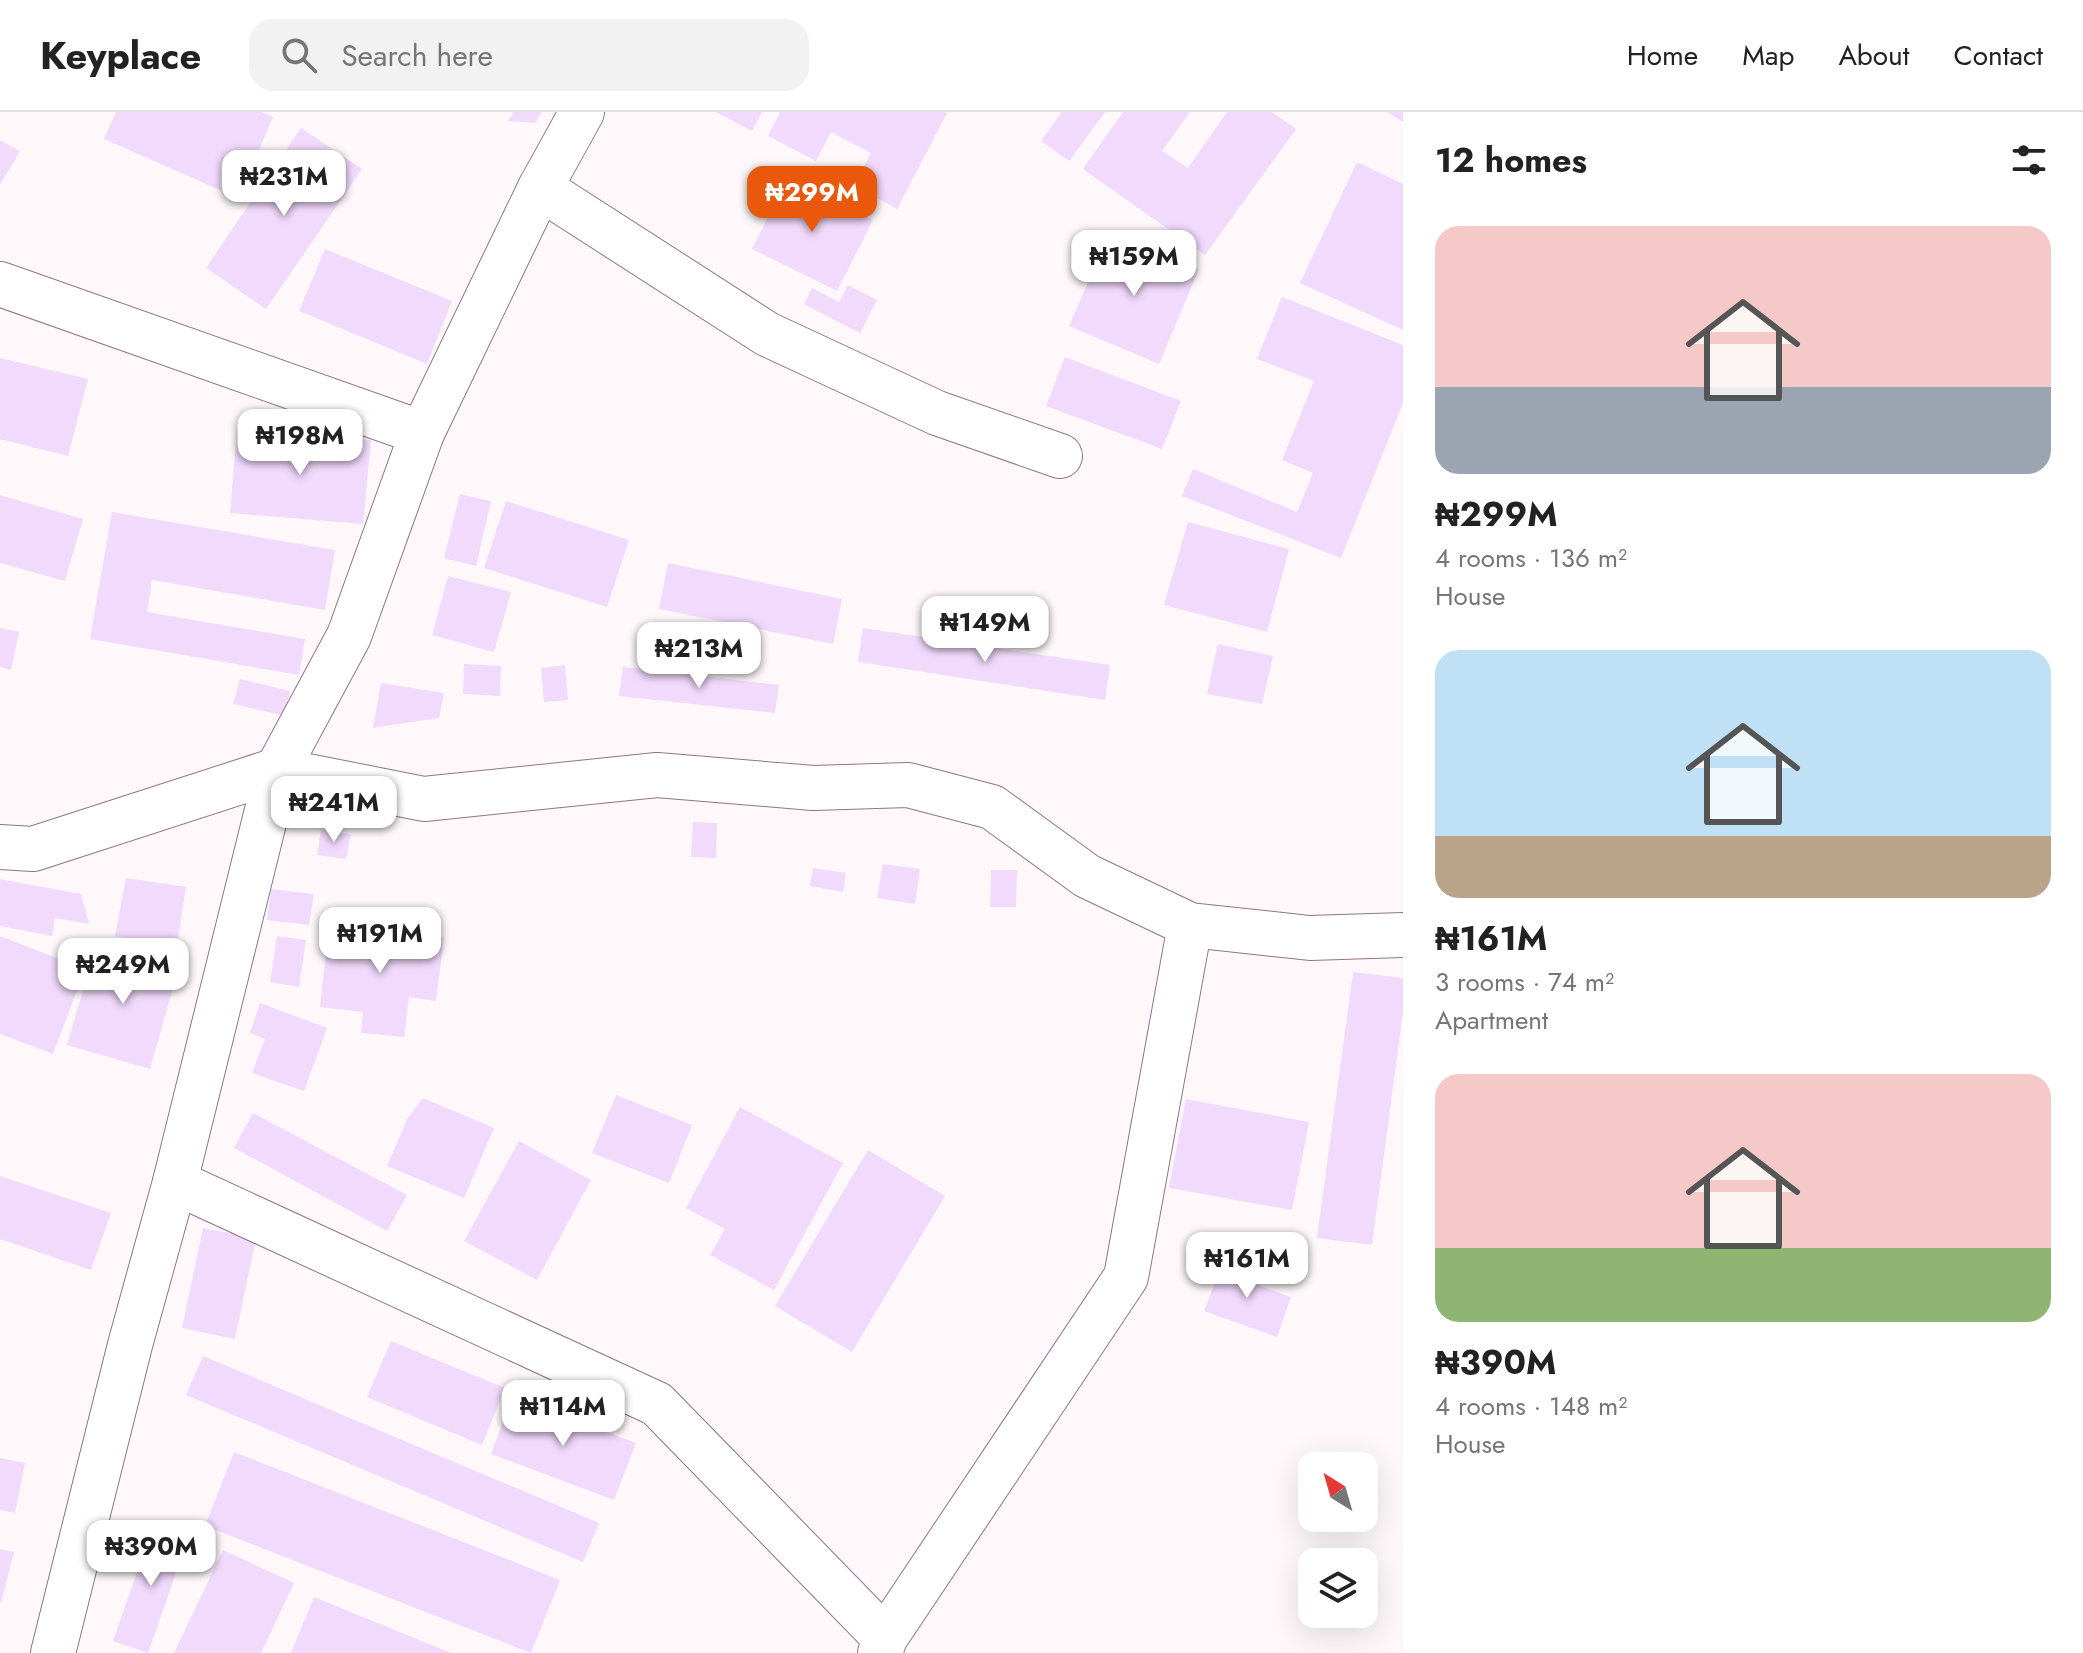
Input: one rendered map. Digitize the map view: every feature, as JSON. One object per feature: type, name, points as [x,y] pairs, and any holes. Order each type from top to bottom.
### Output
[{"type":"street","points":[[53,1653],[130,1345],[175,1182],[277,770],[349,636],[422,433],[540,188],[582,112]]},
{"type":"street","points":[[540,188],[767,334],[937,413],[1060,456]]},
{"type":"street","points":[[0,284],[422,433]]},
{"type":"street","points":[[0,847],[33,849],[277,770],[424,799],[657,775],[813,788],[908,785],[992,807],[1087,876],[1190,925],[1310,938],[1403,935]]},
{"type":"street","points":[[175,1182],[657,1404],[882,1646],[1126,1277],[1190,925]]},
{"type":"building","points":[[116,112],[261,112],[273,117],[238,198],[104,139]]},
{"type":"building","points":[[514,112],[542,112],[535,123],[508,121]]},
{"type":"building","points":[[716,112],[762,112],[752,131]]},
{"type":"building","points":[[780,112],[947,113],[897,209],[854,185],[871,153],[831,132],[816,161],[768,136]]},
{"type":"building","points":[[1062,112],[1105,112],[1069,161],[1041,141]]},
{"type":"building","points":[[1123,112],[1190,112],[1162,151],[1188,168],[1227,112],[1272,112],[1296,129],[1205,255],[1083,169]]},
{"type":"building","points":[[1387,112],[1403,112],[1403,122]]},
{"type":"building","points":[[301,128],[362,169],[266,309],[206,268]]},
{"type":"building","points":[[0,140],[20,151],[0,185]]},
{"type":"building","points":[[1357,162],[1403,184],[1403,330],[1300,283]]},
{"type":"building","points":[[788,178],[873,220],[837,291],[752,249]]},
{"type":"building","points":[[1110,232],[1199,269],[1159,364],[1069,326]]},
{"type":"building","points":[[325,249],[452,301],[427,364],[299,311]]},
{"type":"building","points":[[848,285],[877,300],[860,333],[804,304],[812,288],[839,302]]},
{"type":"building","points":[[1282,297],[1403,345],[1403,403],[1341,558],[1182,496],[1193,469],[1297,512],[1313,473],[1282,460],[1314,381],[1257,359]]},
{"type":"building","points":[[1065,357],[1181,401],[1162,449],[1046,406]]},
{"type":"building","points":[[0,358],[88,379],[68,456],[0,439]]},
{"type":"building","points":[[237,430],[371,440],[363,524],[230,513]]},
{"type":"building","points":[[460,494],[491,501],[476,566],[444,558]]},
{"type":"building","points":[[0,495],[83,519],[65,581],[0,563]]},
{"type":"building","points":[[506,501],[629,540],[607,607],[484,568]]},
{"type":"building","points":[[112,512],[335,550],[325,610],[152,580],[147,612],[305,639],[299,675],[90,639]]},
{"type":"building","points":[[1188,522],[1289,549],[1267,632],[1164,605]]},
{"type":"building","points":[[668,563],[842,599],[833,644],[659,609]]},
{"type":"building","points":[[448,576],[511,592],[494,652],[432,635]]},
{"type":"building","points":[[0,628],[19,632],[11,670],[0,667]]},
{"type":"building","points":[[863,628],[1110,665],[1105,700],[858,662]]},
{"type":"building","points":[[1218,644],[1273,656],[1262,704],[1207,694]]},
{"type":"building","points":[[464,664],[501,666],[500,696],[463,694]]},
{"type":"building","points":[[565,665],[568,700],[544,702],[541,668]]},
{"type":"building","points":[[623,667],[779,685],[775,713],[619,696]]},
{"type":"building","points":[[240,679],[290,691],[285,716],[233,704]]},
{"type":"building","points":[[381,683],[444,693],[439,718],[373,728]]},
{"type":"building","points":[[693,822],[717,823],[716,858],[691,857]]},
{"type":"building","points":[[321,830],[351,834],[346,859],[317,855]]},
{"type":"building","points":[[883,864],[920,869],[915,904],[877,898]]},
{"type":"building","points":[[813,868],[846,873],[843,892],[810,886]]},
{"type":"building","points":[[991,870],[1017,870],[1016,907],[990,907]]},
{"type":"building","points":[[126,878],[186,887],[177,946],[115,936]]},
{"type":"building","points":[[0,879],[81,894],[89,924],[55,918],[52,936],[0,926]]},
{"type":"building","points":[[271,889],[314,894],[309,925],[267,920]]},
{"type":"building","points":[[329,925],[444,937],[436,1001],[409,997],[404,1037],[361,1033],[363,1012],[320,1007]]},
{"type":"building","points":[[0,936],[85,969],[53,1054],[0,1034]]},
{"type":"building","points":[[277,936],[306,940],[299,987],[270,982]]},
{"type":"building","points":[[97,943],[179,967],[150,1069],[67,1045]]},
{"type":"building","points":[[1353,972],[1403,978],[1403,1012],[1372,1245],[1317,1238]]},
{"type":"building","points":[[260,1003],[327,1028],[304,1091],[252,1073],[265,1039],[250,1033]]},
{"type":"building","points":[[616,1095],[692,1125],[669,1183],[592,1153]]},
{"type":"building","points":[[423,1098],[494,1128],[464,1198],[387,1166],[407,1119]]},
{"type":"building","points":[[1186,1099],[1309,1122],[1292,1210],[1169,1188]]},
{"type":"building","points":[[740,1107],[843,1163],[774,1290],[710,1255],[725,1229],[686,1208]]},
{"type":"building","points":[[253,1113],[407,1195],[387,1231],[234,1148]]},
{"type":"building","points":[[519,1141],[591,1180],[537,1280],[464,1241]]},
{"type":"building","points":[[868,1150],[945,1196],[852,1352],[775,1306]]},
{"type":"building","points":[[0,1176],[111,1213],[91,1270],[0,1239]]},
{"type":"building","points":[[203,1228],[256,1238],[235,1339],[182,1328]]},
{"type":"building","points":[[1224,1259],[1260,1271],[1255,1284],[1291,1297],[1277,1337],[1204,1311]]},
{"type":"building","points":[[391,1341],[505,1388],[482,1445],[367,1397]]},
{"type":"building","points":[[203,1356],[599,1523],[583,1562],[186,1395]]},
{"type":"building","points":[[512,1397],[636,1443],[614,1500],[491,1454]]},
{"type":"building","points":[[234,1452],[560,1580],[531,1653],[205,1526]]},
{"type":"building","points":[[0,1458],[25,1463],[15,1513],[0,1510]]},
{"type":"building","points":[[154,1523],[189,1536],[148,1653],[113,1641]]},
{"type":"building","points":[[0,1549],[14,1552],[1,1603],[0,1603]]},
{"type":"building","points":[[223,1550],[294,1583],[261,1653],[174,1653]]},
{"type":"building","points":[[314,1597],[451,1653],[291,1653]]}]
